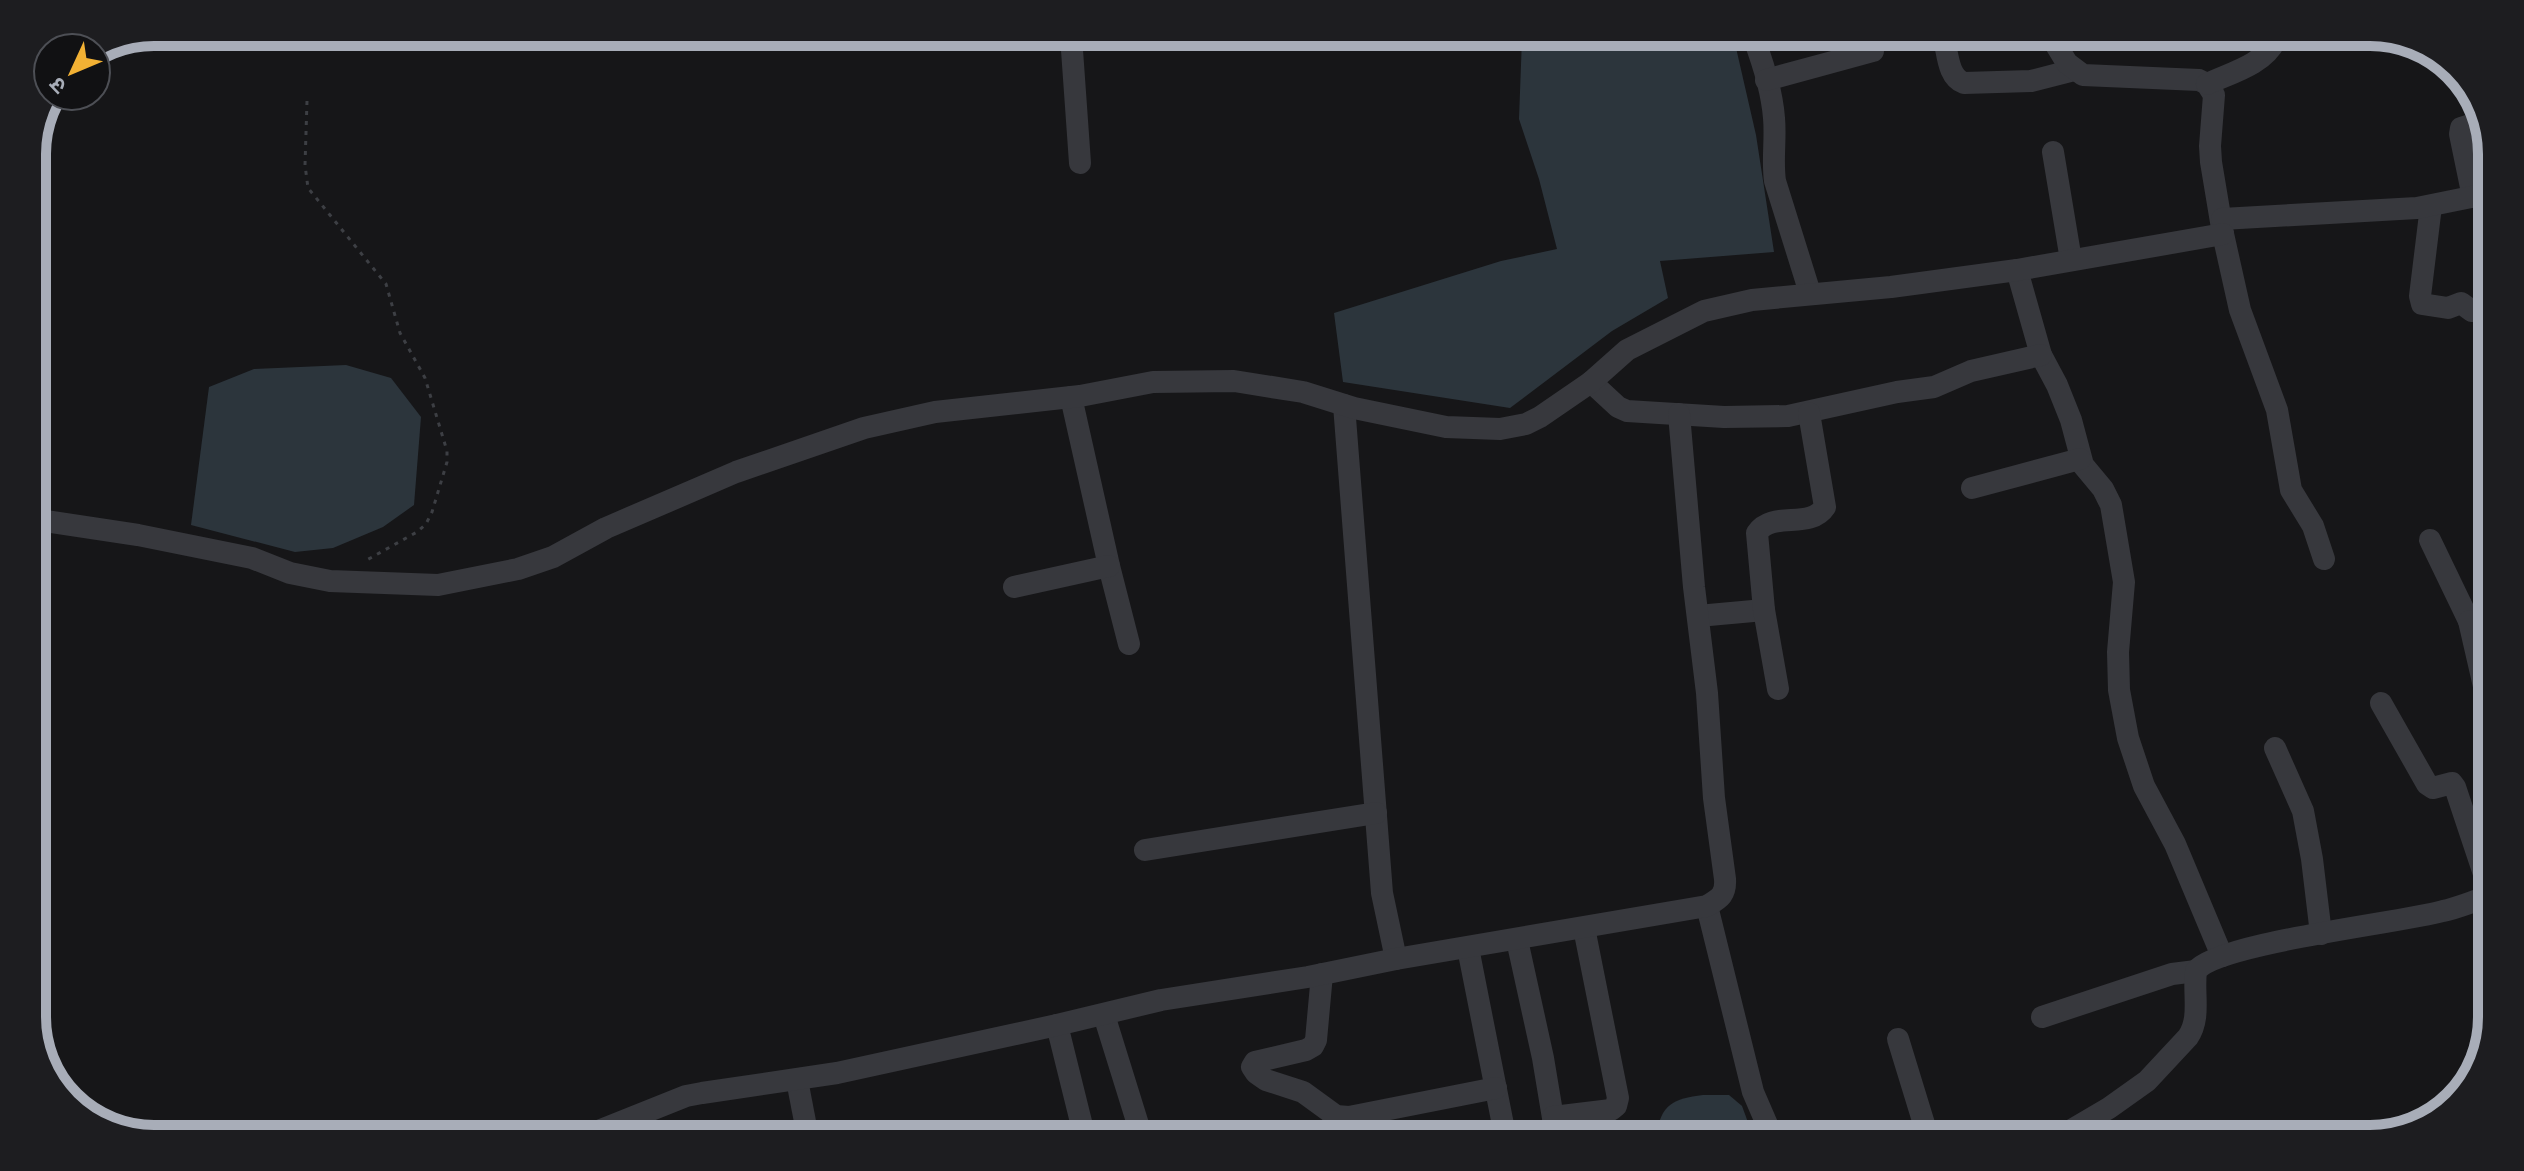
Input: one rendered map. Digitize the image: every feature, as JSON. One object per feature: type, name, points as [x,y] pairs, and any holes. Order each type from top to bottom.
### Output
[{"type":"street","points":[[1072,46],[1080,163]]},
{"type":"street","points":[[1756,46],[1775,122],[1775,181],[1810,293]]},
{"type":"street","points":[[1946,46],[1952,74],[1957,81],[1964,83],[2031,81],[2074,70]]},
{"type":"street","points":[[2057,46],[2074,70],[2092,76],[2199,80],[2207,84],[2214,95],[2210,146],[2222,226],[2240,310],[2277,410],[2291,490],[2313,526],[2324,559]]},
{"type":"street","points":[[2207,84],[2255,61],[2271,46]]},
{"type":"street","points":[[1766,80],[1873,51]]},
{"type":"street","points":[[2473,123],[2461,128],[2460,134],[2478,184]]},
{"type":"street","points":[[2053,152],[2071,260]]},
{"type":"street","points":[[46,521],[238,555],[290,573],[330,581],[438,585],[518,569],[553,557],[606,528],[736,472],[864,428],[935,412],[1071,397],[1153,382],[1234,381],[1303,392],[1344,405],[1446,427],[1500,429],[1526,424],[1540,417],[1591,382],[1627,350],[1704,311],[1752,300],[2017,270],[2222,226],[2431,206],[2478,196]]},
{"type":"street","points":[[2431,206],[2420,296],[2422,304],[2448,308],[2461,303],[2478,311]]},
{"type":"street","points":[[2017,270],[2041,355],[2071,420],[2080,459],[2111,505],[2123,574],[2119,690],[2128,738],[2144,786],[2175,844],[2222,956]]},
{"type":"street","points":[[1591,382],[1618,407],[1627,411],[1724,417],[1780,416],[1809,413],[1897,392],[1934,387],[1971,371],[2041,355]]},
{"type":"street","points":[[1071,397],[1129,644]]},
{"type":"street","points":[[1344,405],[1382,893],[1396,959]]},
{"type":"street","points":[[1778,689],[1764,610],[1757,533],[1767,523],[1813,517],[1821,514],[1825,507],[1809,413]]},
{"type":"street","points":[[614,1125],[686,1096],[797,1080],[1104,1015],[1161,1000],[1707,906],[1720,898],[1726,889],[1714,798],[1707,693],[1679,414]]},
{"type":"street","points":[[1972,488],[2080,459]]},
{"type":"street","points":[[2430,540],[2478,621]]},
{"type":"street","points":[[1014,587],[1109,566]]},
{"type":"street","points":[[1698,616],[1764,610]]},
{"type":"street","points":[[2381,703],[2427,784],[2433,788],[2454,784],[2478,856]]},
{"type":"street","points":[[2275,748],[2303,811],[2321,934]]},
{"type":"street","points":[[1145,850],[1376,813]]},
{"type":"street","points":[[2042,1017],[2172,974],[2196,971],[2206,961],[2222,956],[2444,911],[2478,900]]},
{"type":"street","points":[[1707,906],[1753,1092],[1767,1125]]},
{"type":"street","points":[[1558,1125],[1611,1110],[1618,1098],[1584,928]]},
{"type":"street","points":[[1517,940],[1555,1125]]},
{"type":"street","points":[[1468,948],[1503,1125]]},
{"type":"street","points":[[2080,1125],[2147,1081],[2188,1037],[2196,1018],[2196,971]]},
{"type":"street","points":[[1322,974],[1313,1046],[1255,1062],[1252,1067],[1266,1080],[1303,1092],[1336,1116],[1349,1117],[1496,1088]]},
{"type":"street","points":[[1104,1015],[1138,1125]]},
{"type":"street","points":[[1057,1025],[1082,1125]]},
{"type":"street","points":[[1898,1039],[1924,1125]]},
{"type":"street","points":[[797,1080],[806,1125]]},
{"type":"path","points":[[307,101],[305,165],[308,188],[386,284],[400,333],[425,378],[447,451],[440,487],[426,524],[330,581]]},
{"type":"shaded area","points":[[1522,46],[1736,46],[1756,135],[1774,252],[1660,261],[1668,298],[1612,331],[1510,408],[1343,382],[1334,313],[1501,261],[1557,249],[1519,119]]},
{"type":"shaded area","points":[[346,365],[391,378],[421,417],[414,505],[383,527],[333,548],[295,552],[191,525],[209,387],[254,369]]},
{"type":"shaded area","points":[[1729,1095],[1742,1106],[1749,1125],[1658,1125],[1670,1105],[1684,1099]]}]
